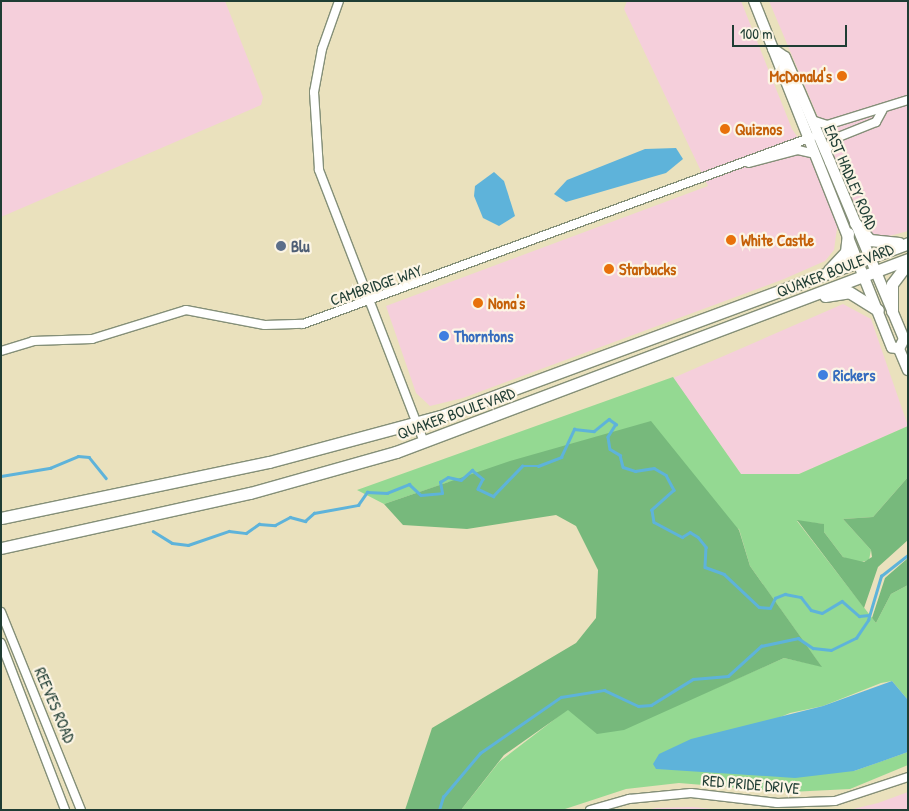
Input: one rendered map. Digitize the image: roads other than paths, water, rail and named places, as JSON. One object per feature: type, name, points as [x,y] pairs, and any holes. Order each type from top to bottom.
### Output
[{"type":"main road","points":[[855,223],[870,240],[907,243]]},
{"type":"main road","points":[[824,275],[846,252],[848,233]]},
{"type":"main road","name":"QUAKER BOULEVARD","points":[[1,518],[269,462],[417,423],[907,243]]},
{"type":"main road","points":[[892,311],[892,284],[908,261]]},
{"type":"main road","name":"QUAKER BOULEVARD","points":[[1,548],[250,493],[424,442],[908,261]]},
{"type":"main road","points":[[799,301],[849,292],[878,310]]},
{"type":"street","points":[[339,1],[318,62],[314,136],[327,200],[424,442]]},
{"type":"street","name":"EAST HADLEY ROAD","points":[[754,1],[812,136],[855,223],[864,259],[864,276],[892,346],[900,349]]},
{"type":"street","name":"EAST HADLEY ROAD","points":[[774,49],[785,56],[810,119],[812,136]]},
{"type":"street","points":[[810,119],[827,125],[871,108],[882,111],[908,100]]},
{"type":"street","points":[[820,153],[836,138],[876,122],[882,111]]},
{"type":"street","name":"CAMBRIDGE WAY","points":[[1,351],[32,341],[92,339],[177,310],[205,310],[283,326],[368,303],[749,163],[812,136]]},
{"type":"street","name":"CAMBRIDGE WAY","points":[[749,163],[798,150],[820,153]]},
{"type":"street","name":"EAST HADLEY ROAD","points":[[820,153],[848,233],[864,259],[876,272],[904,340],[900,349],[908,370]]},
{"type":"street","name":"REEVES ROAD","points":[[1,612],[81,810]]},
{"type":"street","name":"REEVES ROAD","points":[[1,643],[65,810]]},
{"type":"street","name":"RED PRIDE DRIVE","points":[[590,810],[629,799],[691,793],[777,803],[835,801],[908,777]]},
{"type":"water","points":[[676,148],[683,159],[666,173],[566,202],[554,194],[567,180],[645,149]]},
{"type":"water","points":[[494,172],[504,181],[515,216],[499,226],[483,218],[474,196],[475,186]]},
{"type":"water","points":[[892,681],[908,700],[908,752],[880,762],[854,771],[795,778],[656,769],[653,764],[659,754],[691,739],[823,706]]},
{"type":"waterway","points":[[153,531],[172,543],[188,545],[229,531],[246,533],[259,524],[275,525],[290,517],[305,521],[314,513],[358,505],[367,492],[387,493],[409,484],[421,495],[442,493],[440,482],[448,477],[461,480],[472,470],[483,479],[478,489],[493,496],[522,466],[538,466],[561,457],[574,429],[594,431],[609,419],[616,424],[608,437],[610,449],[620,455],[623,467],[635,471],[654,468],[666,475],[674,490],[652,510],[654,522],[682,537],[690,532],[698,537],[706,547],[705,567],[724,574],[759,607],[770,608],[775,598],[785,594],[801,597],[811,610],[822,613],[842,601],[859,616],[869,615]]},
{"type":"waterway","points":[[1,476],[50,468],[78,456],[89,457],[106,478]]},
{"type":"waterway","points":[[439,810],[443,797],[480,753],[561,697],[604,690],[638,706],[651,705],[693,679],[728,676],[761,646],[798,638],[813,648],[831,650],[856,638],[868,620],[881,576],[908,555]]},
{"type":"place","name":"McDonald's","points":[[842,76]]},
{"type":"place","name":"Quiznos","points":[[725,129]]},
{"type":"place","name":"White Castle","points":[[731,240]]},
{"type":"place","name":"Blu","points":[[281,246]]},
{"type":"place","name":"Starbucks","points":[[609,269]]},
{"type":"place","name":"Nona's","points":[[478,303]]},
{"type":"place","name":"Thorntons","points":[[444,336]]},
{"type":"place","name":"Rickers","points":[[823,375]]}]
